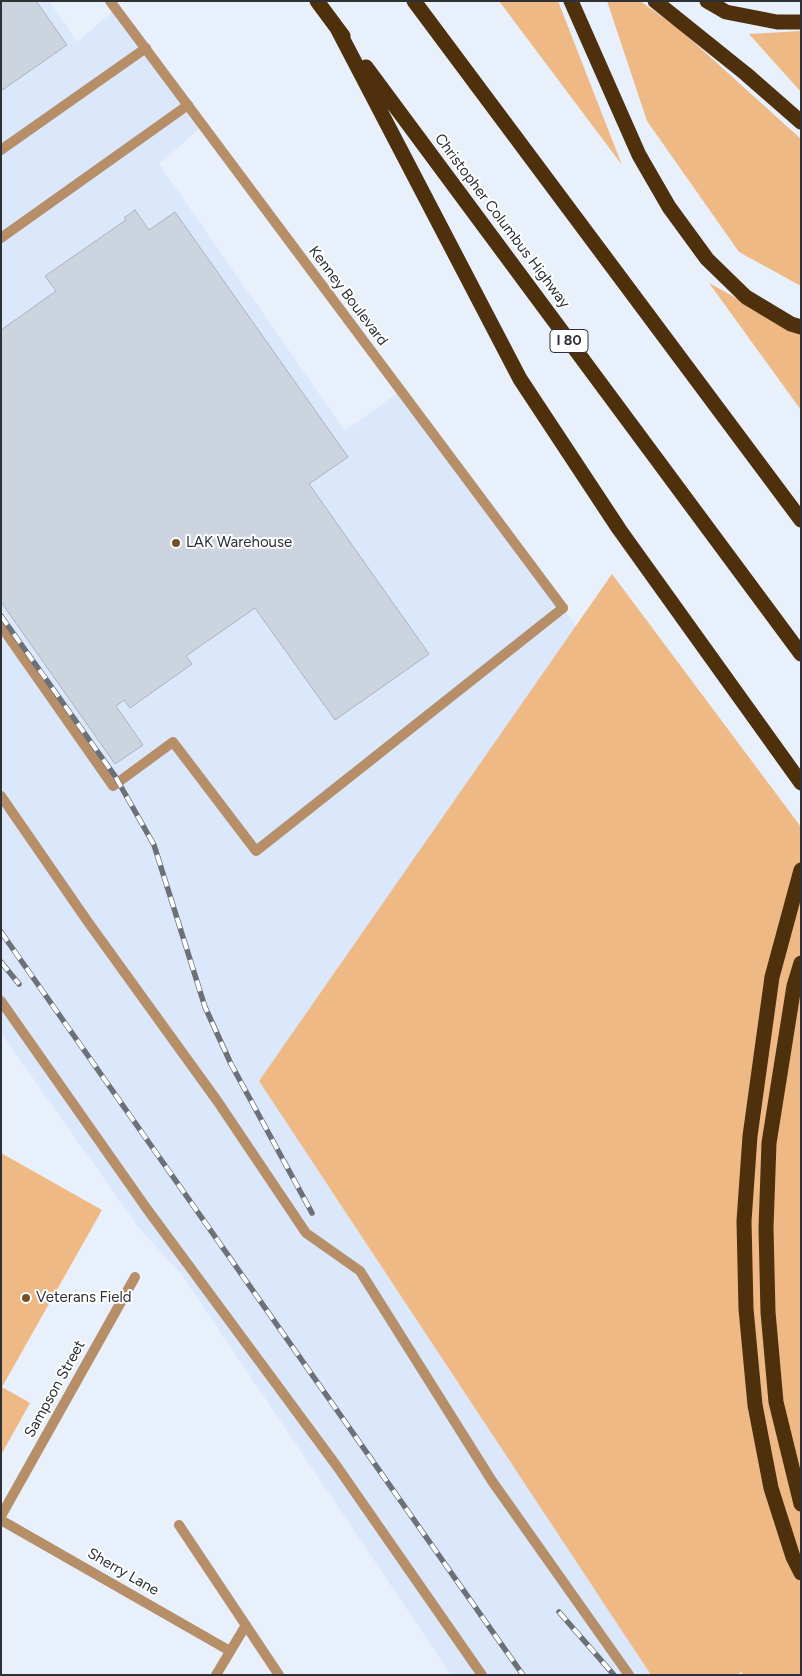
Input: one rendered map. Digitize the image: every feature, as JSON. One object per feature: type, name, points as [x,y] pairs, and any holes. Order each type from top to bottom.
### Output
[{"type":"highway","name":"Christopher Columbus Highway","points":[[317,1],[801,654]]},
{"type":"highway","points":[[414,1],[801,520]]},
{"type":"highway","points":[[571,1],[639,155],[675,214],[707,259],[746,297],[791,324],[801,327]]},
{"type":"highway","points":[[655,1],[746,74],[801,122]]},
{"type":"highway","points":[[707,1],[726,12],[777,22],[801,22]]},
{"type":"highway","points":[[338,28],[520,379],[619,529],[801,783]]},
{"type":"highway","points":[[801,870],[772,977],[750,1136],[744,1221],[746,1309],[755,1405],[771,1488],[793,1557],[801,1573]]},
{"type":"highway","points":[[801,963],[794,986],[769,1142],[766,1228],[768,1312],[776,1402],[801,1504]]},
{"type":"street","name":"Kenney Boulevard","points":[[1,626],[113,786],[173,742],[256,851],[563,608],[110,1]]},
{"type":"street","points":[[1,150],[146,48]]},
{"type":"street","points":[[1,238],[188,105]]},
{"type":"street","points":[[1,796],[88,922],[218,1102],[306,1234],[360,1272],[492,1481],[629,1675]]},
{"type":"street","points":[[1,1001],[147,1209],[336,1465],[482,1675]]},
{"type":"street","name":"Sampson Street","points":[[1,1518],[135,1277]]},
{"type":"street","name":"Sherry Lane","points":[[1,1518],[230,1650]]},
{"type":"street","points":[[179,1525],[279,1675]]},
{"type":"street","points":[[216,1675],[246,1624]]},
{"type":"shaded area","points":[[1,1],[49,1],[77,42],[113,11],[205,124],[159,164],[345,431],[397,393],[577,627],[259,1081],[651,1675],[451,1675],[183,1276],[139,1228],[1,1033]]},
{"type":"shaded area","points":[[499,1],[558,1],[622,165]]},
{"type":"shaded area","points":[[607,1],[640,1],[678,28],[801,139],[801,286],[739,252],[647,121]]},
{"type":"shaded area","points":[[801,31],[801,92],[749,34]]},
{"type":"shaded area","points":[[709,283],[801,334],[801,410]]},
{"type":"shaded area","points":[[612,574],[801,827],[801,1675],[744,1675],[741,1672],[737,1675],[651,1675],[259,1081]]},
{"type":"shaded area","name":"Veterans Field","points":[[1,1153],[102,1210],[2,1387],[30,1403],[1,1455]]},
{"type":"building","points":[[1,1],[36,1],[67,45],[1,91]]},
{"type":"building","name":"LAK Warehouse","points":[[135,210],[149,230],[175,212],[348,457],[309,484],[429,654],[335,720],[255,608],[186,656],[192,664],[130,708],[124,700],[116,706],[143,745],[115,764],[1,602],[1,330],[56,291],[45,276],[126,220],[124,218]]},
{"type":"railway","points":[[1,616],[115,776],[154,845],[205,1007],[231,1064],[312,1213]]},
{"type":"railway","points":[[1,932],[523,1675]]},
{"type":"railway","points":[[1,962],[19,984]]},
{"type":"railway","points":[[559,1612],[614,1675]]},
{"type":"place","name":"LAK Warehouse","points":[[176,543]]},
{"type":"place","name":"Veterans Field","points":[[26,1298]]}]
